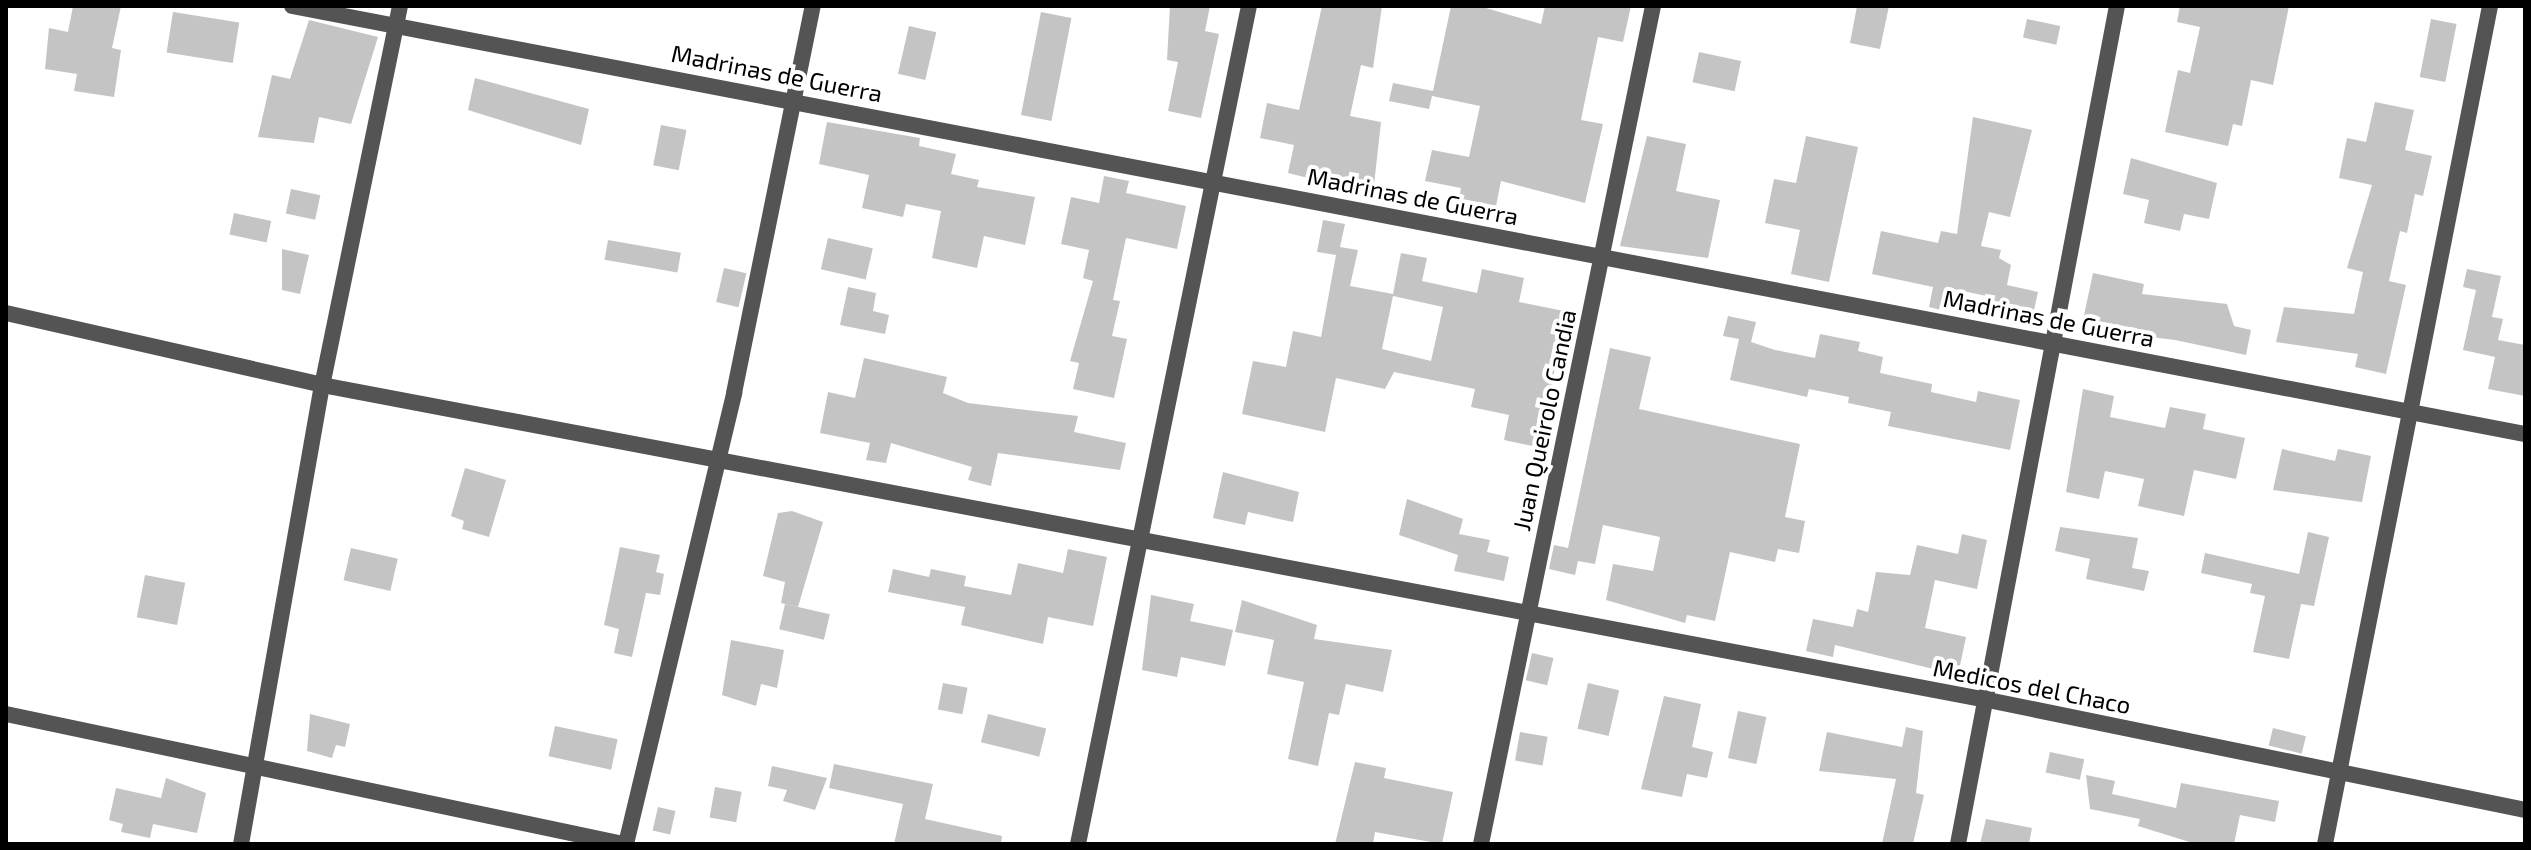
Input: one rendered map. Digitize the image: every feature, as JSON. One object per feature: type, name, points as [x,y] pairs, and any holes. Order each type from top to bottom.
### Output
[{"type":"street","name":"Madrinas de Guerra","points":[[292,6],[2525,434]]},
{"type":"street","points":[[241,844],[322,385],[400,6]]},
{"type":"street","points":[[6,714],[625,844],[720,456],[813,6]]},
{"type":"street","points":[[1078,844],[1216,182],[1249,6]]},
{"type":"street","name":"Juan Queirolo Candia","points":[[1481,844],[1653,6]]},
{"type":"street","points":[[1958,844],[1983,699],[2117,6]]},
{"type":"street","points":[[2325,844],[2490,6]]},
{"type":"street","name":"Medicos del Chaco","points":[[6,313],[322,385],[720,456],[1141,537],[1528,617],[1983,699],[2525,810]]},
{"type":"building","points":[[73,6],[121,6],[112,48],[121,50],[114,97],[74,91],[77,74],[45,69],[49,28],[68,32]]},
{"type":"building","points":[[1170,6],[1210,6],[1205,31],[1219,34],[1201,118],[1168,111],[1178,62],[1167,60]]},
{"type":"building","points":[[1322,6],[1382,6],[1373,68],[1361,65],[1350,116],[1381,122],[1373,194],[1288,173],[1294,145],[1260,138],[1267,103],[1299,110]]},
{"type":"building","points":[[1451,6],[1479,6],[1541,24],[1545,6],[1631,6],[1623,42],[1598,37],[1581,120],[1603,124],[1585,203],[1501,181],[1494,216],[1457,208],[1461,188],[1425,181],[1432,150],[1469,157],[1480,106],[1432,96],[1429,109],[1389,101],[1393,83],[1433,91]]},
{"type":"building","points":[[1857,6],[1889,6],[1880,49],[1850,43]]},
{"type":"building","points":[[2180,6],[2289,6],[2273,85],[2251,80],[2242,126],[2233,124],[2228,146],[2165,132],[2178,70],[2190,73],[2200,27],[2177,22]]},
{"type":"building","points":[[173,12],[239,22],[233,63],[167,52]]},
{"type":"building","points":[[1041,12],[1071,18],[1051,121],[1021,115]]},
{"type":"building","points":[[2027,19],[2060,26],[2056,45],[2023,38]]},
{"type":"building","points":[[2431,19],[2457,24],[2445,82],[2420,77]]},
{"type":"building","points":[[309,20],[378,37],[351,124],[319,117],[314,143],[258,137],[272,75],[290,79]]},
{"type":"building","points":[[909,26],[936,32],[925,80],[898,74]]},
{"type":"building","points":[[1699,52],[1741,61],[1735,91],[1693,82]]},
{"type":"building","points":[[475,78],[589,109],[581,145],[468,110]]},
{"type":"building","points":[[2375,102],[2414,110],[2405,150],[2432,156],[2423,196],[2415,194],[2407,233],[2400,231],[2389,281],[2406,285],[2386,374],[2355,367],[2358,354],[2276,342],[2284,307],[2354,314],[2363,272],[2347,268],[2372,185],[2339,178],[2347,138],[2366,142]]},
{"type":"building","points":[[1973,117],[2032,130],[2010,217],[1989,212],[1981,246],[2001,250],[1999,258],[2011,265],[2007,285],[2038,292],[2031,324],[1987,315],[1991,297],[1954,289],[1949,312],[1929,307],[1933,287],[1872,274],[1881,231],[1938,243],[1941,231],[1957,234]]},
{"type":"building","points":[[827,122],[920,138],[919,146],[956,154],[951,174],[979,180],[977,187],[1035,197],[1025,245],[984,236],[977,268],[932,258],[941,211],[906,204],[903,217],[862,208],[869,175],[819,164]]},
{"type":"building","points":[[661,125],[687,130],[679,170],[653,165]]},
{"type":"building","points":[[1647,136],[1686,144],[1676,191],[1720,200],[1708,258],[1620,246]]},
{"type":"building","points":[[1806,136],[1858,147],[1829,282],[1791,274],[1800,230],[1765,223],[1774,179],[1796,183]]},
{"type":"building","points":[[2131,158],[2217,183],[2209,219],[2184,214],[2180,231],[2144,223],[2149,200],[2123,194]]},
{"type":"building","points":[[1104,176],[1129,181],[1126,193],[1186,206],[1177,249],[1126,238],[1113,300],[1120,301],[1112,336],[1127,339],[1114,398],[1073,389],[1079,363],[1070,361],[1093,281],[1083,278],[1089,250],[1061,244],[1071,197],[1099,203]]},
{"type":"building","points":[[291,189],[320,195],[315,220],[286,213]]},
{"type":"building","points":[[234,213],[271,221],[267,242],[229,235]]},
{"type":"building","points":[[1323,220],[1345,224],[1340,247],[1358,250],[1350,286],[1393,294],[1401,253],[1427,258],[1422,281],[1477,293],[1482,269],[1524,278],[1519,302],[1564,311],[1542,448],[1504,440],[1509,415],[1471,407],[1475,389],[1394,372],[1385,389],[1336,378],[1325,432],[1242,414],[1253,361],[1286,367],[1293,331],[1321,337],[1336,255],[1317,252]],"holes":[[[1393,296],[1443,307],[1431,361],[1382,349]]]},
{"type":"building","points":[[828,238],[873,248],[866,280],[821,269]]},
{"type":"building","points":[[608,240],[681,253],[677,273],[605,260]]},
{"type":"building","points":[[282,249],[309,255],[300,294],[282,290]]},
{"type":"building","points":[[724,268],[746,273],[739,307],[716,302]]},
{"type":"building","points":[[2467,269],[2501,276],[2492,317],[2503,319],[2498,340],[2525,345],[2525,396],[2488,389],[2495,357],[2463,350],[2476,290],[2463,287]]},
{"type":"building","points":[[2093,273],[2144,284],[2142,294],[2227,304],[2234,326],[2251,330],[2246,355],[2175,340],[2133,335],[2131,345],[2080,334]]},
{"type":"building","points":[[848,287],[876,293],[873,311],[889,315],[885,334],[840,325]]},
{"type":"building","points":[[1728,316],[1756,322],[1751,342],[1775,350],[1815,358],[1820,334],[1860,342],[1858,351],[1883,357],[1880,373],[1932,384],[1931,392],[1976,402],[1978,391],[2020,400],[2010,450],[1888,426],[1891,412],[1848,403],[1849,397],[1809,389],[1807,397],[1730,380],[1739,339],[1723,336]]},
{"type":"building","points":[[1610,348],[1651,357],[1639,409],[1800,444],[1785,517],[1805,521],[1799,553],[1778,549],[1775,562],[1730,552],[1715,621],[1687,615],[1685,623],[1606,600],[1613,564],[1653,571],[1660,537],[1603,525],[1595,564],[1578,561],[1575,575],[1549,569],[1554,545],[1568,548]]},
{"type":"building","points":[[864,358],[947,377],[943,393],[968,403],[1078,416],[1074,432],[1126,443],[1120,470],[998,453],[991,486],[968,480],[972,467],[891,443],[886,463],[866,460],[870,443],[820,433],[828,392],[855,398]]},
{"type":"building","points":[[2083,389],[2114,396],[2110,417],[2165,428],[2170,407],[2206,414],[2203,429],[2245,438],[2236,479],[2194,470],[2184,516],[2138,506],[2144,479],[2105,471],[2099,499],[2066,492]]},
{"type":"building","points":[[2282,449],[2335,461],[2338,449],[2371,456],[2362,502],[2273,490]]},
{"type":"building","points":[[465,468],[506,480],[489,537],[462,529],[464,521],[451,516]]},
{"type":"building","points":[[1223,472],[1299,492],[1293,522],[1248,512],[1245,525],[1213,518]]},
{"type":"building","points":[[1407,499],[1463,519],[1459,534],[1490,540],[1487,552],[1509,557],[1504,581],[1454,571],[1458,555],[1399,535]]},
{"type":"building","points":[[792,511],[823,522],[798,607],[781,603],[785,582],[763,576],[778,513]]},
{"type":"building","points":[[2060,527],[2138,538],[2132,568],[2149,571],[2144,591],[2086,579],[2090,559],[2055,551]]},
{"type":"building","points":[[2308,532],[2329,537],[2314,606],[2301,604],[2289,659],[2253,652],[2265,596],[2250,593],[2252,584],[2201,573],[2205,553],[2299,574]]},
{"type":"building","points":[[1962,534],[1987,540],[1977,589],[1935,580],[1925,628],[1966,637],[1958,675],[1835,645],[1833,657],[1806,651],[1813,619],[1853,627],[1857,609],[1868,612],[1876,572],[1910,575],[1917,545],[1958,554]]},
{"type":"building","points":[[620,547],[660,555],[656,572],[664,574],[660,595],[646,593],[632,657],[614,653],[619,629],[604,625]]},
{"type":"building","points":[[351,548],[398,559],[390,591],[344,580]]},
{"type":"building","points":[[1068,549],[1107,557],[1093,626],[1048,617],[1043,644],[961,625],[965,607],[888,592],[893,569],[929,577],[931,569],[966,576],[964,586],[1011,595],[1018,563],[1063,573]]},
{"type":"building","points":[[145,575],[185,583],[177,625],[137,617]]},
{"type":"building","points":[[1151,595],[1194,604],[1190,621],[1233,630],[1225,666],[1181,657],[1177,677],[1142,670]]},
{"type":"building","points":[[1242,600],[1317,625],[1314,639],[1392,650],[1383,692],[1346,684],[1339,715],[1329,713],[1318,766],[1288,759],[1304,682],[1267,674],[1274,640],[1235,632]]},
{"type":"building","points":[[785,604],[830,614],[824,640],[779,629]]},
{"type":"building","points":[[731,640],[784,650],[777,688],[761,684],[756,706],[722,695]]},
{"type":"building","points":[[1532,653],[1553,658],[1547,685],[1526,680]]},
{"type":"building","points":[[943,683],[968,688],[962,714],[938,710]]},
{"type":"building","points":[[1588,683],[1619,690],[1609,736],[1577,729]]},
{"type":"building","points":[[1664,696],[1701,704],[1692,747],[1713,752],[1707,778],[1687,774],[1682,797],[1641,789]]},
{"type":"building","points":[[1738,711],[1766,717],[1756,764],[1728,758]]},
{"type":"building","points":[[310,714],[350,724],[345,747],[336,745],[332,758],[307,751]]},
{"type":"building","points":[[988,714],[1046,729],[1039,757],[981,742]]},
{"type":"building","points":[[555,726],[618,739],[611,770],[549,756]]},
{"type":"building","points":[[1906,727],[1923,731],[1916,793],[1924,795],[1913,844],[1882,844],[1896,779],[1819,771],[1827,732],[1902,747]]},
{"type":"building","points":[[2273,728],[2306,736],[2302,754],[2269,745]]},
{"type":"building","points":[[1520,732],[1548,737],[1543,765],[1515,761]]},
{"type":"building","points":[[2050,752],[2084,759],[2080,780],[2046,773]]},
{"type":"building","points":[[1355,762],[1386,768],[1384,778],[1453,792],[1442,844],[1375,832],[1373,844],[1335,844]]},
{"type":"building","points":[[834,764],[933,784],[925,819],[1002,836],[1001,844],[894,844],[903,804],[829,788]]},
{"type":"building","points":[[772,766],[827,778],[815,810],[783,801],[787,790],[768,786]]},
{"type":"building","points":[[2086,775],[2115,781],[2112,794],[2176,808],[2181,783],[2279,801],[2275,822],[2240,815],[2234,844],[2196,844],[2138,826],[2140,819],[2090,809]]},
{"type":"building","points":[[166,778],[206,793],[197,833],[153,824],[150,838],[121,832],[123,824],[109,820],[116,788],[161,798]]},
{"type":"building","points":[[715,787],[742,792],[736,822],[710,818]]},
{"type":"building","points":[[658,807],[676,811],[670,834],[653,830]]},
{"type":"building","points":[[1986,819],[2032,828],[2029,844],[1980,844]]}]
